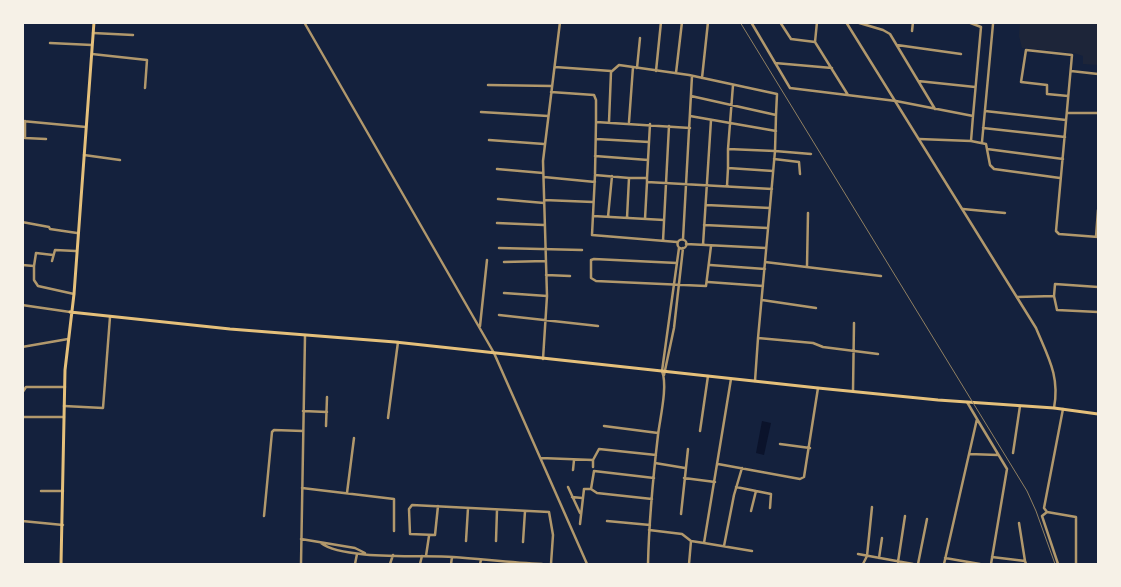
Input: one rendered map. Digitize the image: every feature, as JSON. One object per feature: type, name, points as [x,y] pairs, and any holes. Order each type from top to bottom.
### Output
[{"type":"main road","points":[[61,564],[65,387],[70,312],[74,294],[94,22]]},
{"type":"main road","points":[[70,312],[305,336],[398,342],[818,388],[1054,408],[1098,414]]},
{"type":"street","points":[[304,22],[480,326],[494,353],[587,564]]},
{"type":"street","points":[[543,359],[547,296],[543,175],[544,144],[560,22]]},
{"type":"street","points":[[656,71],[661,22]]},
{"type":"street","points":[[676,73],[682,22]]},
{"type":"street","points":[[702,78],[708,22]]},
{"type":"street","points":[[751,22],[790,88],[896,101],[973,116]]},
{"type":"street","points":[[780,22],[791,39],[815,42]]},
{"type":"street","points":[[817,22],[815,42],[848,94]]},
{"type":"street","points":[[846,22],[1036,328],[1051,364],[1056,384],[1054,408]]},
{"type":"street","points":[[856,22],[887,31],[935,109]]},
{"type":"street","points":[[878,28],[879,22]]},
{"type":"street","points":[[912,31],[913,22]]},
{"type":"street","points":[[968,22],[981,27],[971,141]]},
{"type":"street","points":[[982,142],[993,24]]},
{"type":"street","points":[[93,32],[133,35]]},
{"type":"street","points":[[629,123],[640,38]]},
{"type":"street","points":[[50,43],[92,45]]},
{"type":"street","points":[[897,45],[961,54]]},
{"type":"street","points":[[1068,96],[1047,94],[1047,85],[1020,81],[1025,52],[1028,50],[1071,54],[1073,56],[1060,178],[1057,233],[1098,237],[1098,210]]},
{"type":"street","points":[[92,54],[147,60],[145,88]]},
{"type":"street","points":[[775,63],[832,68]]},
{"type":"street","points":[[555,67],[611,71],[617,66],[635,67],[692,76],[777,94],[775,151],[755,381]]},
{"type":"street","points":[[609,122],[611,71]]},
{"type":"street","points":[[1070,72],[1098,74]]},
{"type":"street","points":[[686,244],[683,239],[692,76]]},
{"type":"street","points":[[918,81],[975,87]]},
{"type":"street","points":[[488,85],[552,86]]},
{"type":"street","points":[[727,186],[733,85]]},
{"type":"street","points":[[551,92],[594,95],[596,100],[594,236],[677,242],[683,239]]},
{"type":"street","points":[[691,96],[776,114]]},
{"type":"street","points":[[985,111],[1066,120]]},
{"type":"street","points":[[481,112],[548,116]]},
{"type":"street","points":[[1067,113],[1098,113]]},
{"type":"street","points":[[690,116],[776,131]]},
{"type":"street","points":[[703,245],[711,120]]},
{"type":"street","points":[[46,139],[25,138],[24,121],[86,127]]},
{"type":"street","points":[[596,122],[690,128]]},
{"type":"street","points":[[645,219],[650,124]]},
{"type":"street","points":[[663,241],[669,126]]},
{"type":"street","points":[[983,128],[1065,137]]},
{"type":"street","points":[[596,139],[649,142]]},
{"type":"street","points":[[919,139],[982,142],[986,144],[990,165],[994,169],[1060,178]]},
{"type":"street","points":[[489,140],[544,144]]},
{"type":"street","points":[[728,149],[812,154]]},
{"type":"street","points":[[986,149],[1063,158]]},
{"type":"street","points":[[84,155],[120,160]]},
{"type":"street","points":[[595,156],[648,160]]},
{"type":"street","points":[[774,159],[799,162],[800,174]]},
{"type":"street","points":[[728,168],[773,170]]},
{"type":"street","points":[[497,169],[594,182]]},
{"type":"street","points":[[595,175],[687,185],[772,189]]},
{"type":"street","points":[[608,217],[612,176]]},
{"type":"street","points":[[627,218],[629,178]]},
{"type":"street","points":[[498,199],[593,202]]},
{"type":"street","points":[[706,205],[770,208]]},
{"type":"street","points":[[963,209],[1005,213]]},
{"type":"street","points":[[807,266],[808,214]]},
{"type":"street","points":[[593,216],[664,220]]},
{"type":"street","points":[[22,222],[77,233]]},
{"type":"street","points":[[497,223],[544,225]]},
{"type":"street","points":[[704,225],[768,228]]},
{"type":"street","points":[[648,564],[649,530],[664,371],[679,248],[677,242]]},
{"type":"street","points":[[686,244],[766,248]]},
{"type":"street","points":[[664,371],[680,284],[683,248],[686,244]]},
{"type":"street","points":[[677,263],[597,258],[591,260],[591,278],[594,280],[706,286],[711,246]]},
{"type":"street","points":[[499,248],[582,250]]},
{"type":"street","points":[[52,261],[56,250],[76,250]]},
{"type":"street","points":[[53,255],[36,253],[34,280],[38,286],[74,294]]},
{"type":"street","points":[[480,326],[487,260]]},
{"type":"street","points":[[504,262],[546,261]]},
{"type":"street","points":[[765,262],[881,276]]},
{"type":"street","points":[[22,265],[34,266]]},
{"type":"street","points":[[710,265],[765,268]]},
{"type":"street","points":[[546,274],[570,276]]},
{"type":"street","points":[[708,282],[763,286]]},
{"type":"street","points":[[1098,287],[1055,284],[1054,296],[1057,310],[1098,312]]},
{"type":"street","points":[[504,292],[547,296]]},
{"type":"street","points":[[1016,297],[1054,296]]},
{"type":"street","points":[[762,300],[816,308]]},
{"type":"street","points":[[22,305],[70,312]]},
{"type":"street","points":[[499,315],[598,326]]},
{"type":"street","points":[[64,406],[103,408],[110,317]]},
{"type":"street","points":[[853,391],[854,324]]},
{"type":"street","points":[[301,564],[305,336]]},
{"type":"street","points":[[758,338],[813,343],[823,347],[878,354]]},
{"type":"street","points":[[22,346],[68,339]]},
{"type":"street","points":[[388,418],[398,342]]},
{"type":"street","points":[[700,431],[708,376]]},
{"type":"street","points":[[704,543],[731,379]]},
{"type":"street","points":[[22,393],[26,386],[65,387]]},
{"type":"street","points":[[718,464],[803,478],[806,475],[818,388]]},
{"type":"street","points":[[326,426],[327,398]]},
{"type":"street","points":[[966,402],[998,455],[1007,474],[991,564]]},
{"type":"street","points":[[1013,453],[1020,406]]},
{"type":"street","points":[[1047,512],[1044,507],[1063,410]]},
{"type":"street","points":[[303,411],[327,412]]},
{"type":"street","points":[[22,417],[64,417]]},
{"type":"street","points":[[944,564],[977,419]]},
{"type":"street","points":[[604,426],[658,433]]},
{"type":"street","points":[[264,516],[272,432],[274,430],[303,431]]},
{"type":"street","points":[[347,493],[354,438]]},
{"type":"street","points":[[780,444],[810,448]]},
{"type":"street","points":[[592,467],[593,460],[599,449],[656,455]]},
{"type":"street","points":[[681,514],[688,449]]},
{"type":"street","points":[[969,454],[998,455]]},
{"type":"street","points":[[541,458],[593,460]]},
{"type":"street","points":[[573,470],[574,460]]},
{"type":"street","points":[[655,463],[685,468]]},
{"type":"street","points":[[724,546],[736,487],[742,468]]},
{"type":"street","points":[[591,489],[594,471],[654,478]]},
{"type":"street","points":[[684,478],[715,482]]},
{"type":"street","points":[[568,486],[580,515]]},
{"type":"street","points":[[736,487],[772,495],[770,508]]},
{"type":"street","points":[[302,488],[394,499],[394,531]]},
{"type":"street","points":[[580,524],[584,488],[599,493],[652,499]]},
{"type":"street","points":[[41,490],[63,491]]},
{"type":"street","points":[[751,511],[756,491]]},
{"type":"street","points":[[572,497],[582,498]]},
{"type":"street","points":[[438,506],[436,534],[429,536],[409,532],[410,507],[415,505],[438,506],[497,510],[524,511],[550,513],[553,535],[551,564]]},
{"type":"street","points":[[466,541],[468,508]]},
{"type":"street","points":[[863,564],[867,556],[872,508]]},
{"type":"street","points":[[496,541],[497,510]]},
{"type":"street","points":[[523,542],[524,511]]},
{"type":"street","points":[[1058,564],[1042,516],[1047,512],[1076,517],[1076,564]]},
{"type":"street","points":[[898,562],[906,516]]},
{"type":"street","points":[[918,564],[927,519]]},
{"type":"street","points":[[22,521],[63,524]]},
{"type":"street","points":[[607,521],[650,525]]},
{"type":"street","points":[[992,557],[1026,563],[1019,523]]},
{"type":"street","points":[[649,530],[682,534],[691,540],[752,551]]},
{"type":"street","points":[[420,564],[429,536]]},
{"type":"street","points":[[878,558],[882,538]]},
{"type":"street","points":[[301,539],[355,548],[366,554]]},
{"type":"street","points":[[689,564],[691,540]]},
{"type":"street","points":[[321,543],[326,548],[355,554],[452,557],[508,563],[542,564]]},
{"type":"street","points":[[355,548],[355,564]]},
{"type":"street","points":[[858,554],[913,564]]},
{"type":"street","points":[[390,564],[393,555]]},
{"type":"street","points":[[451,564],[452,557]]},
{"type":"street","points":[[945,558],[980,564]]},
{"type":"street","points":[[480,564],[481,560]]},
{"type":"shaded area","points":[[1020,22],[1098,23],[1098,65],[1083,64],[1083,56],[1074,53],[1022,48],[1019,36]]},
{"type":"shaded area","points":[[762,421],[771,423],[764,455],[756,453]]},
{"type":"railway","points":[[740,22],[1027,491],[1055,564]]}]
